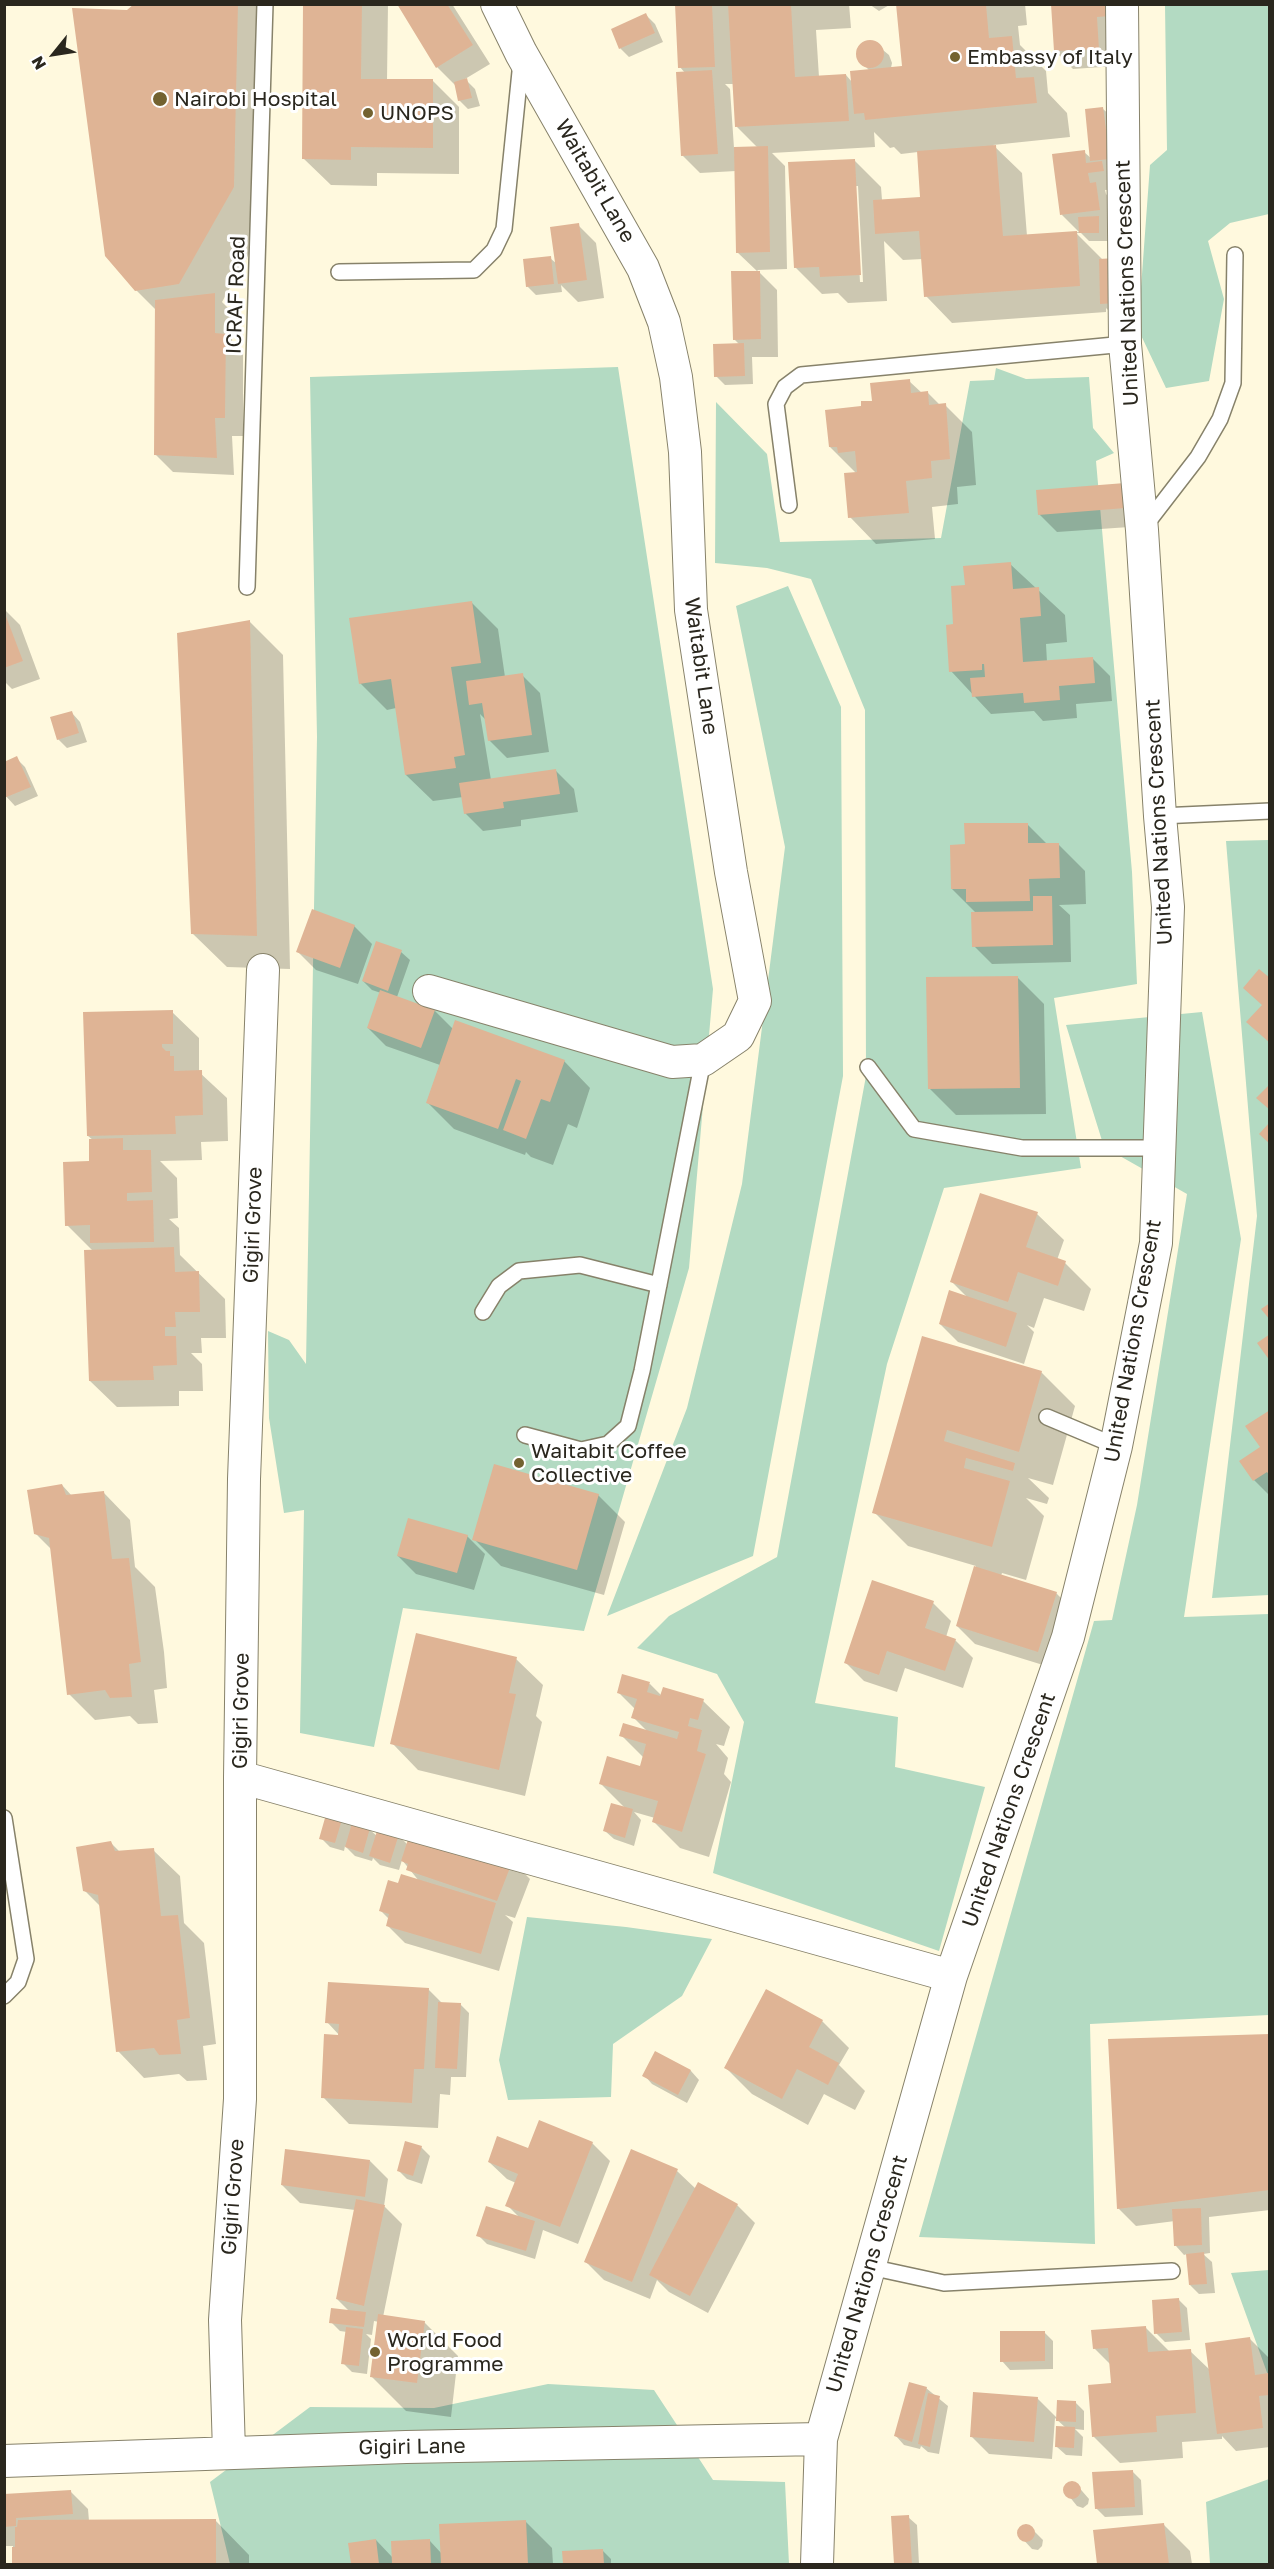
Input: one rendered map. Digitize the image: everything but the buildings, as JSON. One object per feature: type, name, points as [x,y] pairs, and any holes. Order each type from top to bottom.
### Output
[{"type":"street","name":"Waitabit Lane","points":[[497,4],[521,53],[643,268],[663,322],[676,377],[685,452],[691,610],[731,872],[755,1001],[738,1036],[704,1060]]},
{"type":"street","name":"United Nations Crescent","points":[[817,2565],[821,2439],[951,1976],[1068,1637],[1116,1446],[1156,1243],[1168,907],[1142,530],[1125,344],[1122,4]]},
{"type":"street","name":"Gigiri Grove","points":[[229,2452],[225,2320],[240,2099],[240,1777],[244,1479],[262,970]]},
{"type":"street","points":[[429,991],[672,1062],[704,1060]]},
{"type":"street","points":[[240,1777],[951,1976]]},
{"type":"street","name":"Gigiri Lane","points":[[4,2461],[229,2452],[821,2439]]},
{"type":"lane","name":"ICRAF Road","points":[[247,587],[266,4]]},
{"type":"lane","points":[[339,272],[474,270],[494,250],[504,229],[521,53]]},
{"type":"lane","points":[[1142,530],[1198,457],[1220,419],[1233,383],[1235,255]]},
{"type":"lane","points":[[789,505],[777,404],[785,387],[801,375],[1125,344]]},
{"type":"lane","points":[[1160,816],[1269,811]]},
{"type":"lane","points":[[525,1435],[581,1450],[608,1444],[628,1426],[642,1371],[704,1060]]},
{"type":"lane","points":[[868,1067],[914,1129],[1022,1148],[1160,1148]]},
{"type":"lane","points":[[483,1312],[499,1286],[519,1271],[580,1265],[659,1285]]},
{"type":"lane","points":[[1047,1417],[1116,1446]]},
{"type":"lane","points":[[4,1818],[26,1959],[18,1982],[4,1996]]},
{"type":"lane","points":[[870,2267],[944,2283],[1172,2271]]},
{"type":"green space","points":[[1165,5],[1269,5],[1269,214],[1230,223],[1208,241],[1224,299],[1209,381],[1166,388],[1138,329],[1150,165],[1167,150]]},
{"type":"green space","points":[[618,367],[713,989],[689,1268],[584,1631],[403,1608],[374,1747],[300,1733],[304,1510],[284,1513],[269,1418],[268,1331],[289,1340],[306,1364],[317,737],[310,377]]},
{"type":"green space","points":[[996,368],[1026,379],[1089,377],[1093,428],[1114,453],[1096,461],[1132,872],[1137,984],[1054,998],[1081,1168],[944,1188],[887,1364],[815,1703],[898,1717],[895,1767],[985,1787],[939,1951],[713,1873],[744,1722],[717,1674],[637,1648],[669,1616],[777,1557],[866,1076],[865,710],[811,579],[767,568],[715,563],[716,402],[767,454],[780,542],[941,538],[970,381],[994,380]]},
{"type":"green space","points":[[788,586],[841,707],[843,1076],[753,1556],[607,1616],[687,1408],[742,1184],[785,847],[736,606]]},
{"type":"green space","points":[[1269,840],[1269,1595],[1212,1598],[1257,1216],[1226,841]]},
{"type":"green space","points":[[1202,1012],[1241,1239],[1184,1617],[1269,1614],[1269,2015],[1090,2024],[1095,2244],[919,2237],[1094,1621],[1112,1620],[1137,1505],[1187,1194],[1104,1147],[1066,1025]]},
{"type":"green space","points":[[527,1917],[712,1939],[682,1996],[613,2044],[611,2097],[508,2100],[499,2060]]},
{"type":"green space","points":[[1269,2270],[1269,2378],[1231,2273]]},
{"type":"green space","points":[[548,2384],[654,2390],[713,2480],[785,2482],[789,2564],[230,2564],[210,2482],[310,2407],[434,2408]]},
{"type":"green space","points":[[1269,2479],[1269,2564],[1210,2564],[1206,2502]]},
{"type":"place","name":"Embassy of Italy","points":[[955,57]]},
{"type":"place","name":"Nairobi Hospital","points":[[160,99]]},
{"type":"place","name":"UNOPS","points":[[368,113]]},
{"type":"place","name":"Waitabit Coffee Collective","points":[[519,1463]]},
{"type":"place","name":"World Food Programme","points":[[375,2352]]}]
